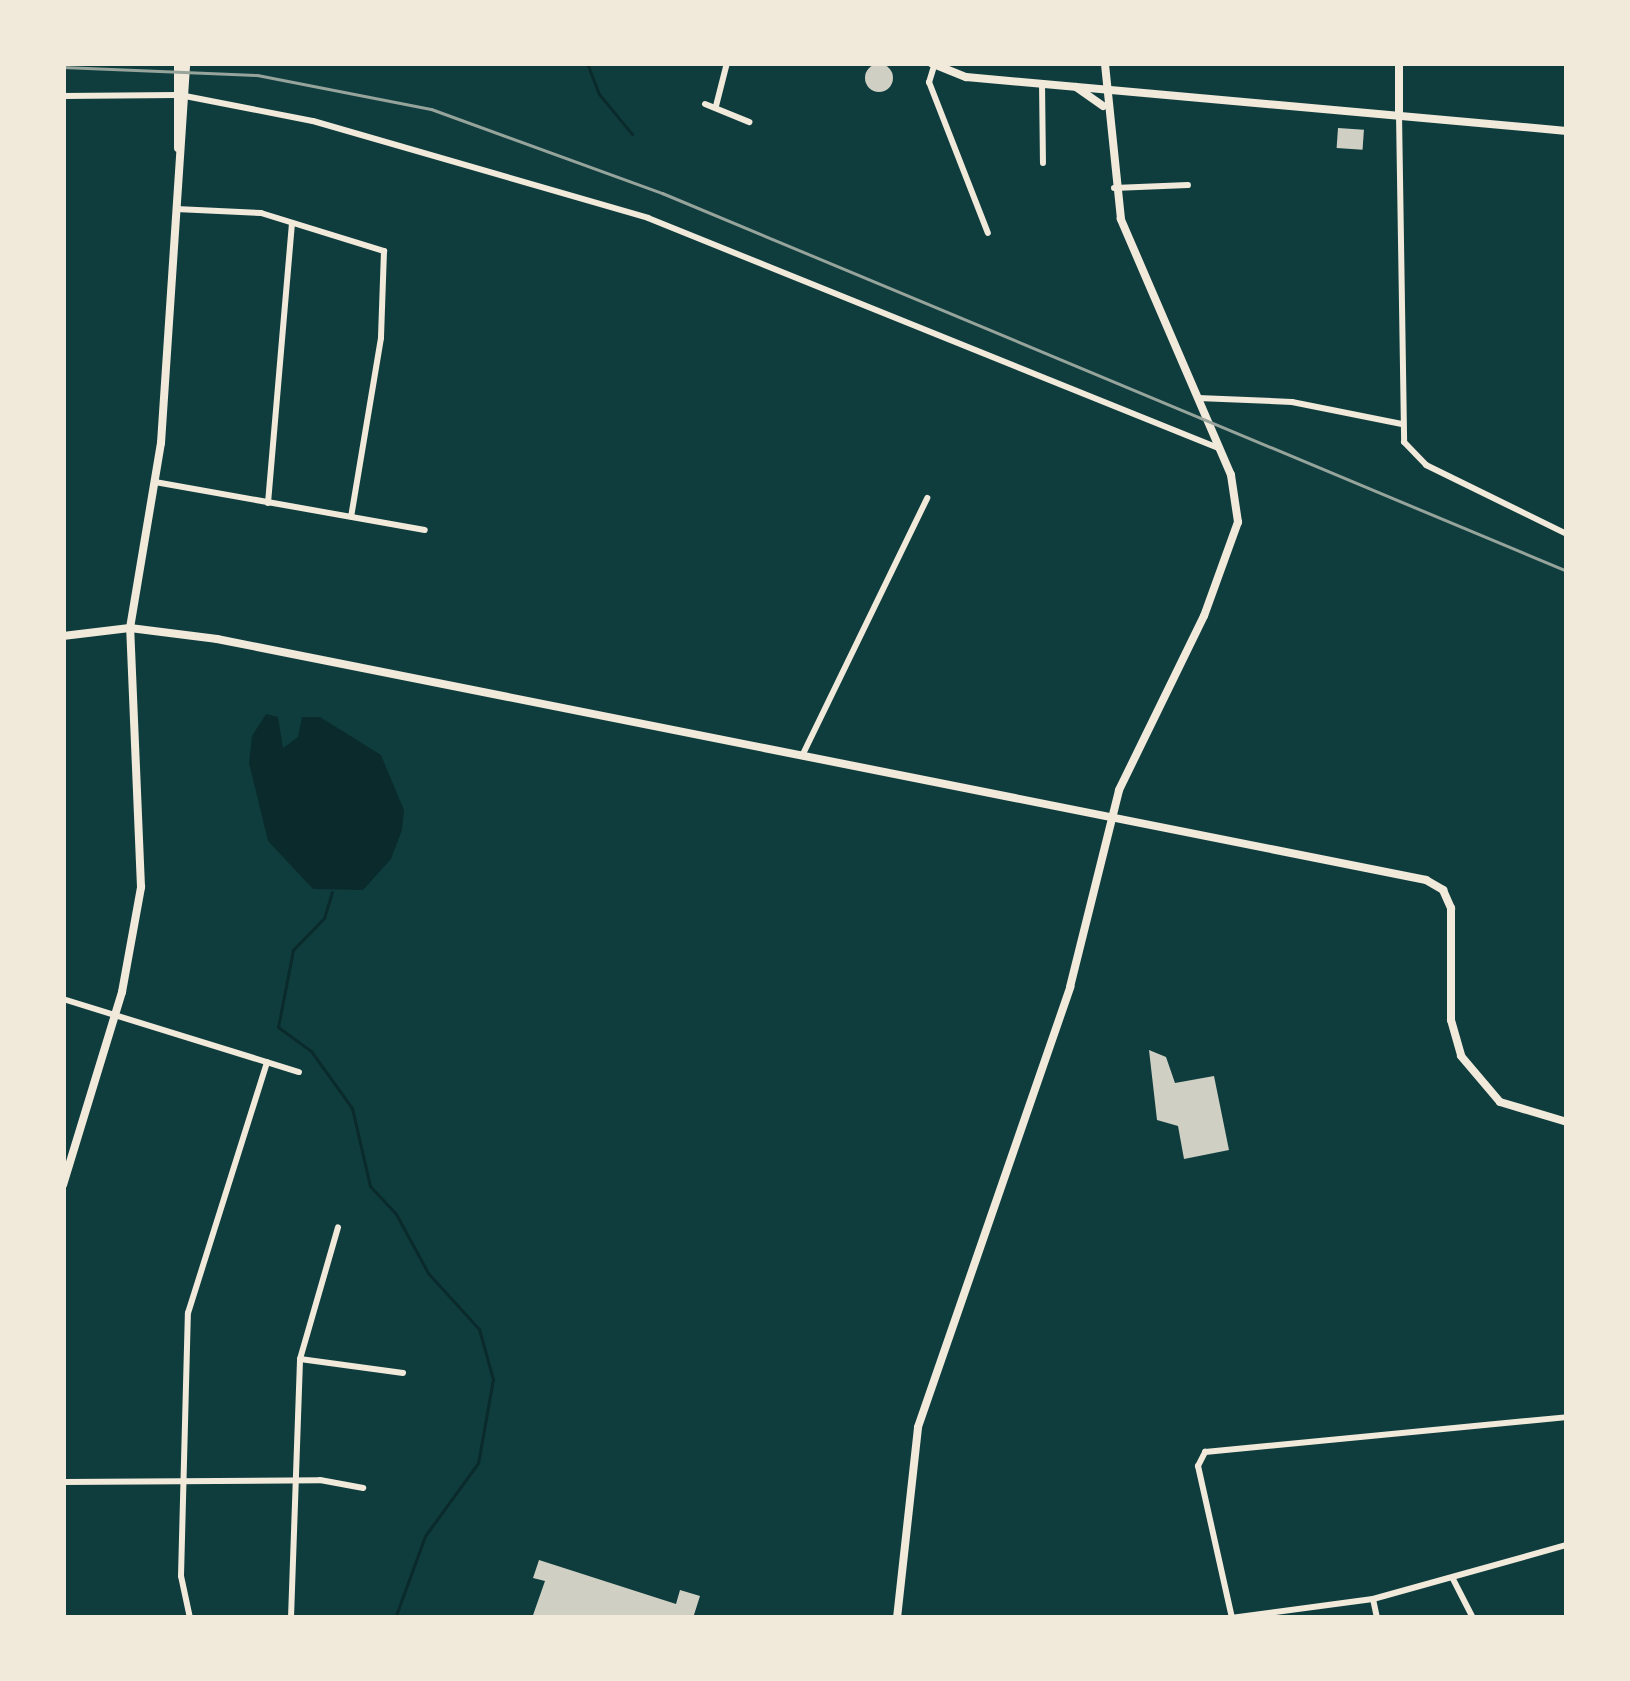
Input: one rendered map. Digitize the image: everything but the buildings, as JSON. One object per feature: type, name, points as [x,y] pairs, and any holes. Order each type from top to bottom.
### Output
[{"type":"street","points":[[63,1185],[116,1013],[138,915],[142,847],[130,628],[155,482],[182,63]]},
{"type":"street","points":[[716,106],[727,63]]},
{"type":"street","points":[[897,1618],[917,1426],[1070,987],[1111,815],[1234,541],[1237,496],[1114,188],[1105,63]]},
{"type":"street","points":[[1399,63],[1402,424],[1416,460],[1567,534]]},
{"type":"street","points":[[988,233],[929,82],[932,64],[966,77],[1105,85],[1567,130]]},
{"type":"street","points":[[1042,82],[1043,163]]},
{"type":"street","points":[[1070,85],[1106,111]]},
{"type":"street","points":[[63,96],[181,96],[313,121],[648,218],[1220,448]]},
{"type":"street","points":[[705,104],[749,122]]},
{"type":"street","points":[[1114,188],[1188,184]]},
{"type":"street","points":[[176,208],[292,223],[376,246],[386,257],[378,362],[351,517]]},
{"type":"street","points":[[268,503],[292,223]]},
{"type":"street","points":[[1198,398],[1292,402],[1402,424]]},
{"type":"street","points":[[155,482],[425,530]]},
{"type":"street","points":[[802,756],[926,498]]},
{"type":"street","points":[[63,636],[130,628],[1111,815],[1438,886],[1451,914],[1451,1020],[1460,1056],[1488,1093],[1514,1110],[1567,1122]]},
{"type":"street","points":[[63,999],[299,1072]]},
{"type":"street","points":[[190,1618],[181,1576],[188,1313],[267,1062]]},
{"type":"street","points":[[291,1618],[300,1359],[338,1227]]},
{"type":"street","points":[[300,1359],[403,1373]]},
{"type":"street","points":[[1567,1417],[1199,1458],[1231,1618],[1373,1599],[1567,1545]]},
{"type":"street","points":[[63,1482],[297,1480],[363,1488]]},
{"type":"street","points":[[1453,1580],[1473,1618]]},
{"type":"street","points":[[1373,1599],[1377,1618]]},
{"type":"water","points":[[266,714],[278,717],[283,748],[298,737],[302,717],[320,717],[381,755],[404,810],[402,830],[391,859],[363,890],[313,889],[268,841],[249,763],[252,736]]},
{"type":"waterway","points":[[587,63],[599,94],[632,134]]},
{"type":"waterway","points":[[332,892],[324,918],[293,950],[278,1027],[311,1051],[352,1108],[370,1186],[396,1214],[428,1273],[479,1329],[493,1379],[478,1463],[425,1536],[395,1618]]},
{"type":"railway","points":[[63,67],[257,75],[431,109],[662,193],[1567,571]]}]
